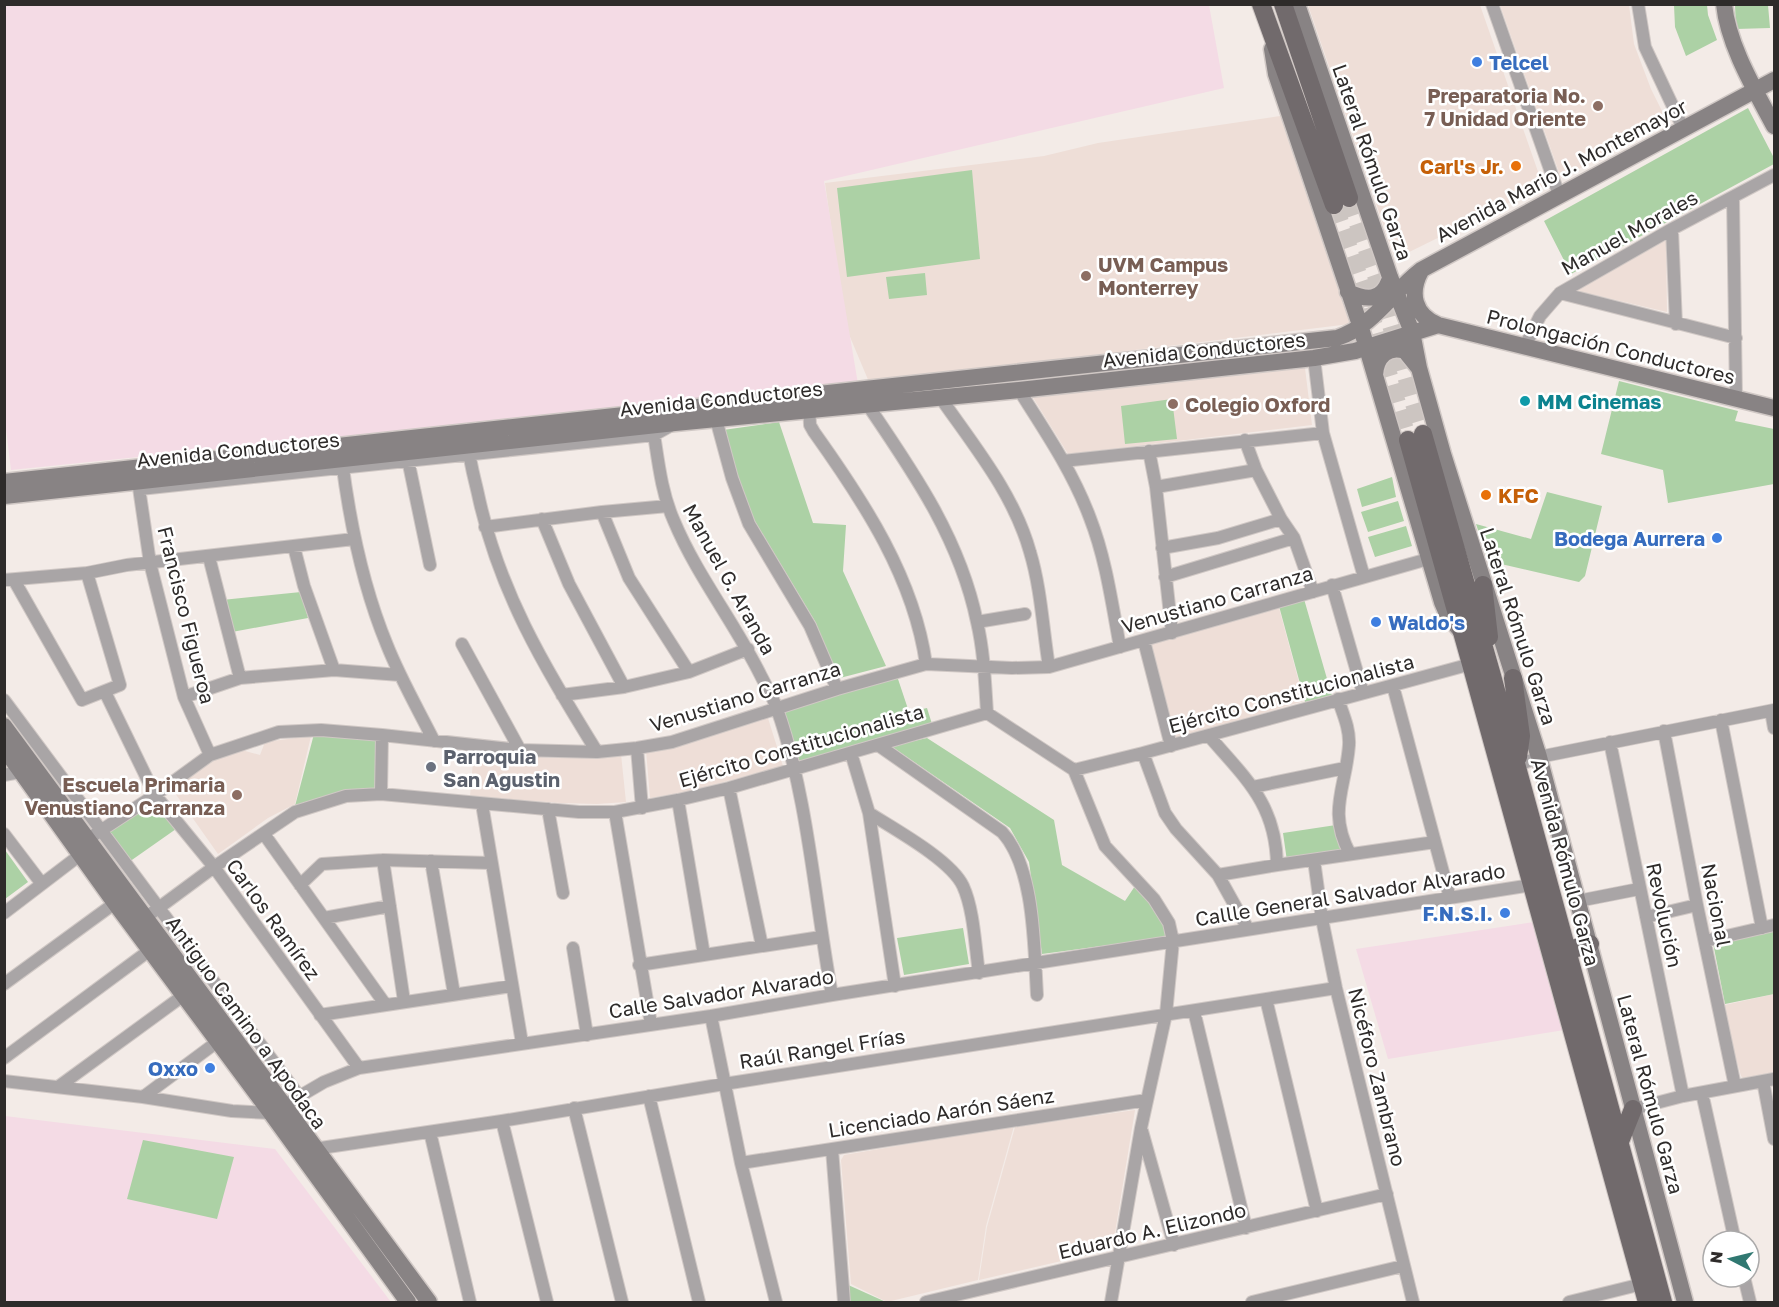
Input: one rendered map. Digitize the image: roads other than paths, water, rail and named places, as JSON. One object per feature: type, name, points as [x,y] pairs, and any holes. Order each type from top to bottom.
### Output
[{"type":"main road","points":[[1261,4],[1342,202],[1283,4]]},
{"type":"main road","name":"Lateral Rómulo Garza","points":[[1297,4],[1390,277],[1425,328],[1414,358],[1483,585],[1539,757],[1685,1302]]},
{"type":"main road","points":[[1724,4],[1732,36],[1774,126]]},
{"type":"main road","points":[[1270,30],[1276,74],[1353,295],[1428,559],[1448,616],[1460,630]]},
{"type":"main road","name":"Avenida Mario J. Montemayor","points":[[1378,311],[1390,277],[1421,270],[1774,80]]},
{"type":"main road","points":[[1353,295],[1371,299],[1378,296],[1386,287],[1392,269],[1403,270],[1440,260]]},
{"type":"main road","points":[[1353,295],[1369,307],[1403,322],[1425,328],[1423,316],[1416,304],[1414,288],[1421,270]]},
{"type":"main road","name":"Avenida Conductores","points":[[4,482],[809,403],[1329,339],[1344,336],[1361,328],[1378,311]]},
{"type":"main road","points":[[1361,328],[1391,339],[1414,358]]},
{"type":"main road","name":"Avenida Conductores","points":[[4,496],[138,485],[653,430],[675,423],[716,419],[809,403],[867,404],[1314,358],[1367,347],[1425,328]]},
{"type":"main road","name":"Prolongación Conductores","points":[[1425,328],[1524,346],[1774,408]]},
{"type":"main road","points":[[1376,378],[1377,363],[1384,353],[1398,349],[1414,358]]},
{"type":"main road","name":"Avenida Rómulo Garza","points":[[1647,1302],[1641,1293],[1532,885],[1460,630],[1416,437],[1491,672],[1663,1302]]},
{"type":"main road","points":[[1483,585],[1491,672]]},
{"type":"main road","points":[[1513,678],[1521,736],[1516,765]]},
{"type":"main road","points":[[4,726],[19,770]]},
{"type":"main road","points":[[4,748],[217,1042],[277,1110],[408,1302]]},
{"type":"main road","name":"Antiguo Camino a Apodaca","points":[[19,770],[95,835],[146,918],[277,1110],[314,1149],[429,1302]]},
{"type":"main road","points":[[1566,951],[1590,944]]},
{"type":"main road","points":[[1619,1144],[1633,1109]]},
{"type":"street","points":[[1492,4],[1559,195]]},
{"type":"street","points":[[1638,4],[1645,47],[1683,128]]},
{"type":"street","name":"Manuel Morales","points":[[1524,346],[1540,316],[1560,293],[1774,175]]},
{"type":"street","points":[[1732,197],[1736,398]]},
{"type":"street","points":[[1672,230],[1676,324]]},
{"type":"street","points":[[1560,293],[1736,338]]},
{"type":"street","points":[[1314,358],[1323,433],[1364,577]]},
{"type":"street","points":[[1019,390],[1063,461],[1091,519],[1111,597],[1120,647]]},
{"type":"street","points":[[940,397],[1007,495],[1020,524],[1031,553],[1049,667]]},
{"type":"street","points":[[809,403],[810,425],[868,514],[889,551],[915,614],[926,664]]},
{"type":"street","points":[[867,404],[921,483],[945,528],[962,569],[977,622],[984,666],[987,713],[1074,770],[1105,846],[1154,900],[1169,923],[1173,941],[1166,1014],[1141,1128],[1111,1302]]},
{"type":"street","points":[[716,419],[732,478],[750,524],[810,626],[837,689]]},
{"type":"street","name":"Manuel G. Aranda","points":[[653,430],[668,506],[678,530],[714,595],[748,649],[777,707],[794,770],[803,816],[832,995]]},
{"type":"street","points":[[1063,461],[1323,433]]},
{"type":"street","points":[[1245,440],[1256,470],[1281,519],[1294,538],[1313,592]]},
{"type":"street","points":[[469,451],[485,527],[501,575],[526,632],[597,752]]},
{"type":"street","points":[[1149,451],[1156,487],[1172,633]]},
{"type":"street","points":[[408,457],[430,565]]},
{"type":"street","points":[[342,463],[354,539],[379,624],[400,675],[434,741]]},
{"type":"street","points":[[1156,487],[1256,470]]},
{"type":"street","points":[[4,504],[138,485]]},
{"type":"street","name":"Francisco Figueroa","points":[[138,485],[150,563],[184,697],[210,754]]},
{"type":"street","points":[[485,527],[668,506]]},
{"type":"street","points":[[602,512],[628,578],[689,672]]},
{"type":"street","points":[[542,519],[569,584],[624,687]]},
{"type":"street","points":[[1162,548],[1218,538],[1281,519]]},
{"type":"street","points":[[1218,538],[1222,559]]},
{"type":"street","points":[[1165,577],[1294,538]]},
{"type":"street","points":[[87,573],[120,686],[82,700],[9,580],[87,573],[150,563],[354,539]]},
{"type":"street","points":[[294,547],[304,586],[334,670]]},
{"type":"street","points":[[209,557],[240,678]]},
{"type":"street","name":"Venustiano Carranza","points":[[95,835],[155,795],[210,754],[279,732],[321,730],[520,750],[597,752],[637,748],[685,738],[777,707],[926,664],[1012,668],[1049,667],[1428,559]]},
{"type":"street","points":[[1332,585],[1363,693]]},
{"type":"street","points":[[977,622],[1025,614]]},
{"type":"street","points":[[1144,641],[1171,746]]},
{"type":"street","points":[[462,644],[520,750]]},
{"type":"street","points":[[562,695],[624,687],[689,672],[748,649]]},
{"type":"street","name":"Ejército Constitucionalista","points":[[1074,770],[1209,736],[1471,664]]},
{"type":"street","points":[[184,697],[240,678],[334,670],[400,675]]},
{"type":"street","points":[[1393,686],[1450,898]]},
{"type":"street","name":"Carlos Ramírez","points":[[105,692],[155,795],[214,867],[359,1068]]},
{"type":"street","points":[[1338,699],[1349,737],[1338,812],[1341,835],[1350,854]]},
{"type":"street","points":[[4,700],[95,835],[160,909],[299,1096]]},
{"type":"street","points":[[1516,765],[1539,757],[1610,742],[1773,711],[1774,728]]},
{"type":"street","name":"Ejército Constitucionalista","points":[[146,918],[214,867],[295,812],[346,796],[381,794],[579,812],[615,812],[729,788],[987,713]]},
{"type":"street","points":[[1705,942],[1768,926],[1721,720]]},
{"type":"street","name":"Nacional","points":[[1664,731],[1735,1086]]},
{"type":"street","points":[[381,794],[382,735]]},
{"type":"street","points":[[1209,736],[1253,787],[1269,816],[1275,840],[1277,865]]},
{"type":"street","name":"Revolución","points":[[1610,742],[1683,1096]]},
{"type":"street","points":[[878,745],[1002,832],[1013,845],[1026,882],[1037,995]]},
{"type":"street","points":[[637,748],[642,808]]},
{"type":"street","points":[[850,753],[869,813],[895,986]]},
{"type":"street","points":[[1143,753],[1168,819],[1218,875],[1248,929]]},
{"type":"street","points":[[1253,787],[1346,768]]},
{"type":"street","points":[[729,788],[762,946]]},
{"type":"street","points":[[678,800],[704,955]]},
{"type":"street","points":[[482,804],[522,1043]]},
{"type":"street","points":[[548,809],[563,893]]},
{"type":"street","points":[[615,812],[639,965],[651,1024]]},
{"type":"street","points":[[869,813],[942,862],[957,876],[967,898],[978,973]]},
{"type":"street","points":[[4,834],[42,884]]},
{"type":"street","points":[[264,834],[385,1004]]},
{"type":"street","points":[[1218,875],[1435,842]]},
{"type":"street","points":[[4,913],[80,855]]},
{"type":"street","points":[[300,885],[322,864],[383,860],[491,864]]},
{"type":"street","points":[[383,860],[404,1001]]},
{"type":"street","name":"Nicéforo Zambrano","points":[[1314,860],[1322,919],[1336,988],[1413,1302]]},
{"type":"street","points":[[431,861],[454,994]]},
{"type":"street","name":"Callle General Salvador Alvarado","points":[[1173,941],[1532,885]]},
{"type":"street","points":[[1578,901],[1639,889]]},
{"type":"street","points":[[4,984],[115,903]]},
{"type":"street","points":[[1646,917],[1697,905]]},
{"type":"street","points":[[324,918],[390,906]]},
{"type":"street","points":[[639,965],[821,937]]},
{"type":"street","name":"Calle Salvador Alvarado","points":[[277,1110],[340,1075],[359,1068],[711,1016],[1173,941]]},
{"type":"street","points":[[573,948],[587,1035]]},
{"type":"street","points":[[4,1058],[150,950]]},
{"type":"street","points":[[320,1015],[512,986]]},
{"type":"street","name":"Raúl Rangel Frías","points":[[314,1149],[1336,988]]},
{"type":"street","points":[[58,1087],[184,995]]},
{"type":"street","points":[[1266,999],[1317,1211]]},
{"type":"street","points":[[1194,1011],[1246,1228]]},
{"type":"street","points":[[711,1016],[741,1163],[776,1302]]},
{"type":"street","points":[[143,1097],[217,1042]]},
{"type":"street","points":[[1633,1109],[1683,1096],[1769,1080],[1774,1139]]},
{"type":"street","points":[[4,1081],[143,1097],[232,1111],[277,1110]]},
{"type":"street","points":[[1702,1093],[1733,1229]]},
{"type":"street","points":[[649,1096],[699,1302]]},
{"type":"street","name":"Licenciado Aarón Sáenz","points":[[741,1163],[1147,1101]]},
{"type":"street","points":[[574,1108],[622,1302]]},
{"type":"street","points":[[501,1121],[547,1302]]},
{"type":"street","points":[[1141,1128],[1174,1245]]},
{"type":"street","points":[[430,1132],[470,1302]]},
{"type":"street","points":[[832,1149],[844,1302]]},
{"type":"street","name":"Eduardo A. Elizondo","points":[[926,1302],[1387,1194]]},
{"type":"street","points":[[1252,1302],[1403,1266]]},
{"type":"street","points":[[1569,1302],[1641,1293]]},
{"type":"tunnel","points":[[1349,198],[1379,284],[1423,434]]},
{"type":"tunnel","points":[[1334,205],[1363,289],[1408,440]]},
{"type":"place","name":"Telcel","points":[[1477,62]]},
{"type":"place","name":"Preparatoria No. 7 Unidad Oriente","points":[[1598,106]]},
{"type":"place","name":"Carl's Jr.","points":[[1516,166]]},
{"type":"place","name":"UVM Campus Monterrey","points":[[1086,276]]},
{"type":"place","name":"MM Cinemas","points":[[1525,401]]},
{"type":"place","name":"Colegio Oxford","points":[[1173,404]]},
{"type":"place","name":"KFC","points":[[1486,495]]},
{"type":"place","name":"Bodega Aurrera","points":[[1717,538]]},
{"type":"place","name":"Waldo's","points":[[1376,622]]},
{"type":"place","name":"Parroquia San Agustin","points":[[431,767]]},
{"type":"place","name":"Escuela Primaria Venustiano Carranza","points":[[237,795]]},
{"type":"place","name":"F.N.S.I.","points":[[1505,913]]},
{"type":"place","name":"Oxxo","points":[[210,1068]]}]
